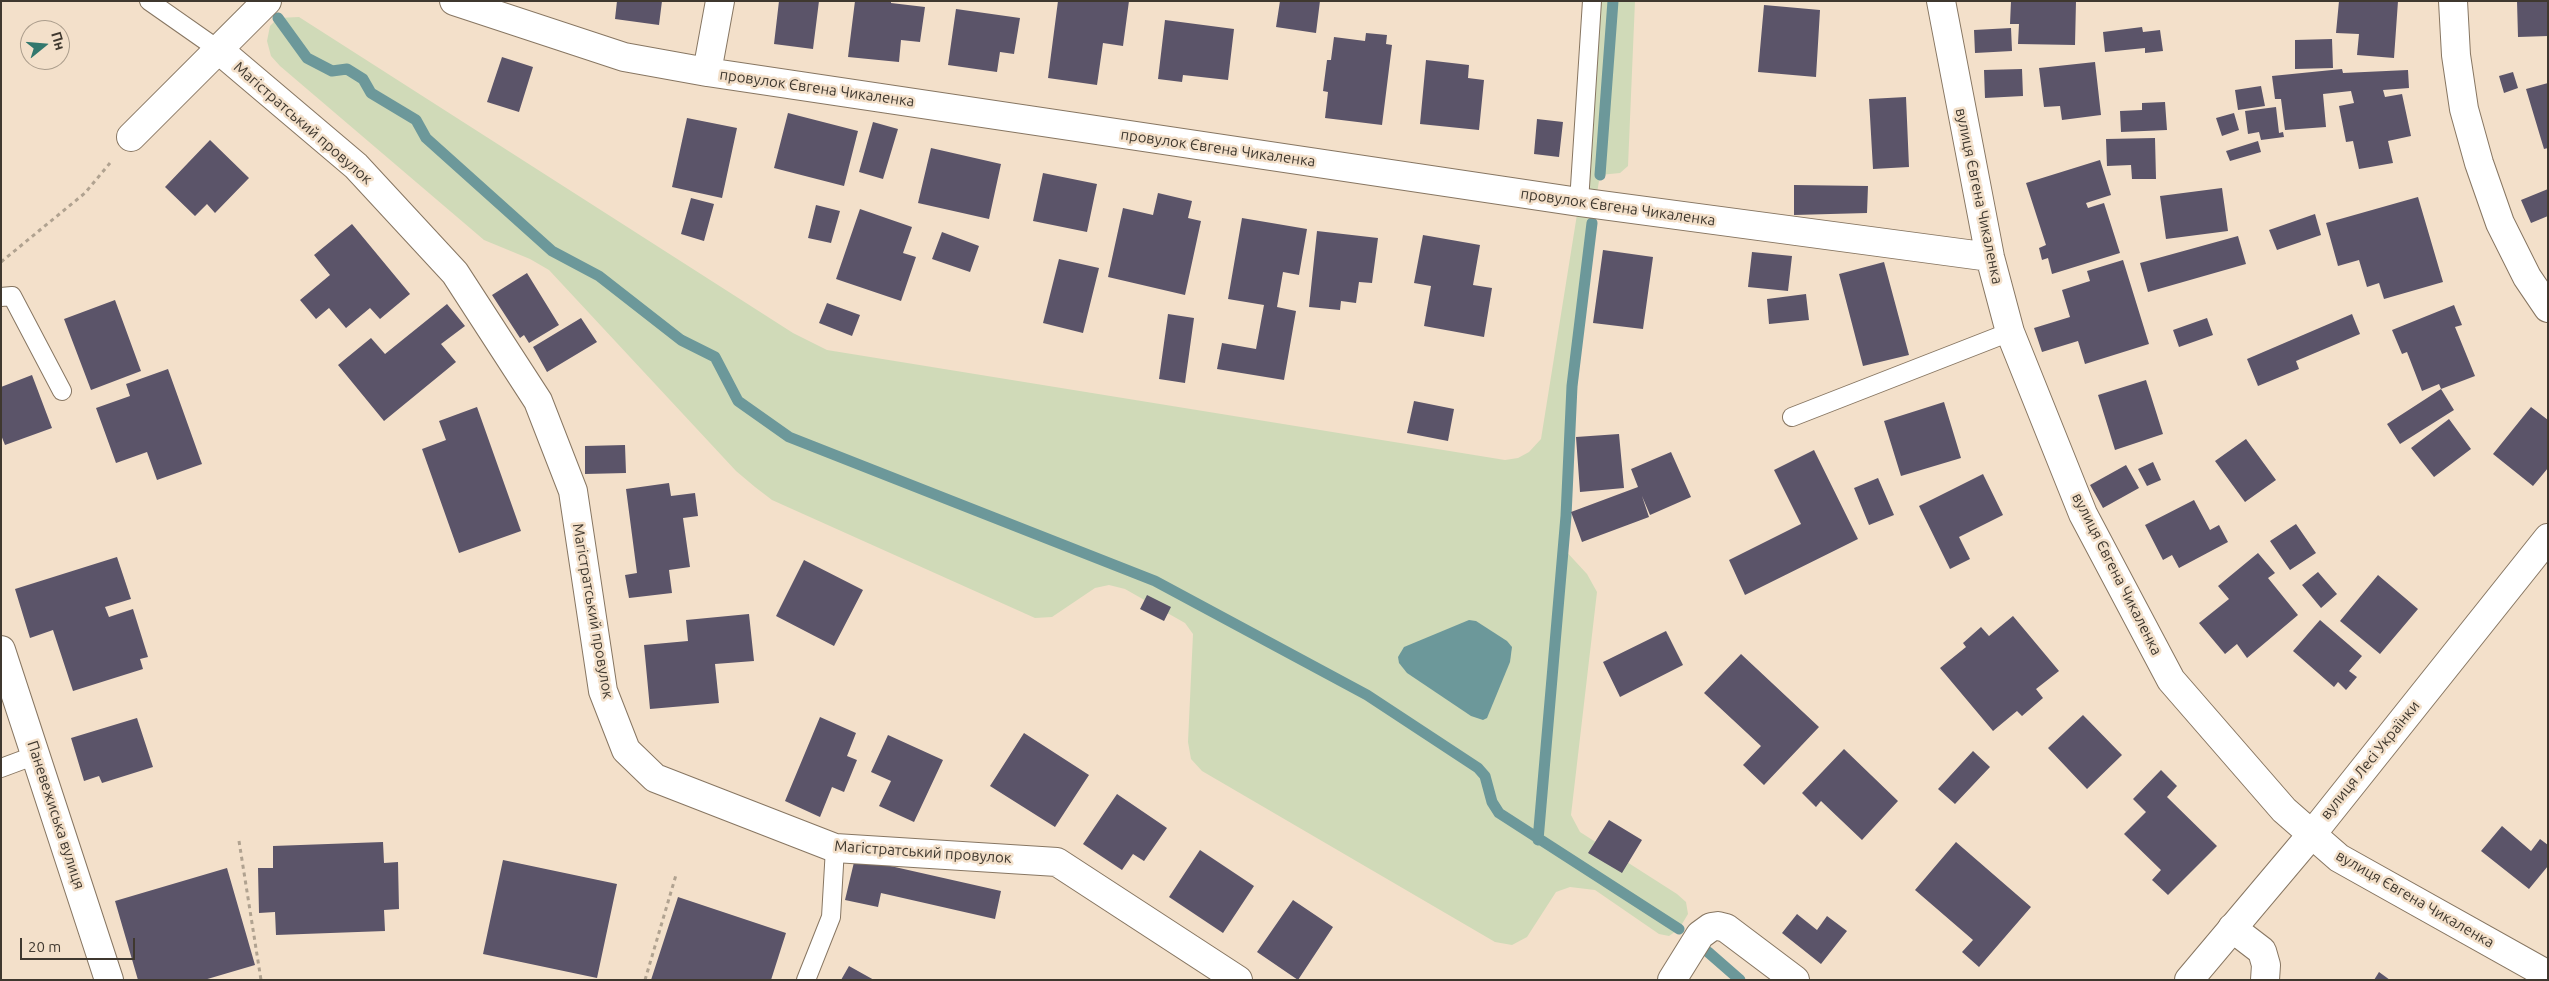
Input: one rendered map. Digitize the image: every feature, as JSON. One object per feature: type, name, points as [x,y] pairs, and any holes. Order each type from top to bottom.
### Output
[{"type":"street","points":[[132,137],[267,1]]},
{"type":"street","name":"провулок Євгена Чикаленка","points":[[454,1],[624,57],[707,72],[1579,202],[1990,257]]},
{"type":"street","points":[[707,72],[720,1]]},
{"type":"street","name":"вулиця Євгена Чикаленка","points":[[1941,1],[1990,257],[2010,332],[2083,514],[2171,680],[2284,810],[2339,858],[2548,975]]},
{"type":"street","points":[[2453,1],[2456,55],[2462,91],[2479,163],[2500,223],[2527,276],[2548,308]]},
{"type":"street","name":"Магістратський провулок","points":[[219,50],[356,166],[454,273],[538,401],[573,491],[604,691],[626,750],[656,778],[835,848],[1057,862],[1238,980]]},
{"type":"street","name":"вулиця Лесі Українки","points":[[2189,980],[2312,834],[2548,538]]},
{"type":"street","name":"Паневежиська вулиця","points":[[1,650],[110,980]]},
{"type":"street","points":[[1672,980],[1700,935],[1711,926],[1726,928],[1795,980]]},
{"type":"street","points":[[2232,928],[2262,952],[2266,965],[2265,980]]},
{"type":"lane","points":[[149,1],[219,50]]},
{"type":"lane","points":[[1579,202],[1592,1]]},
{"type":"lane","points":[[1,297],[12,296],[62,390]]},
{"type":"lane","points":[[1792,417],[2010,332]]},
{"type":"lane","points":[[1,768],[36,755]]},
{"type":"lane","points":[[806,980],[830,916],[835,848]]},
{"type":"path","points":[[1,262],[85,193],[132,137]]},
{"type":"path","points":[[239,841],[261,980]]},
{"type":"path","points":[[645,980],[676,875]]},
{"type":"green space","points":[[1592,1],[1635,1],[1628,166],[1620,173],[1600,175],[1592,223],[1563,548],[1587,574],[1597,592],[1571,815],[1580,832],[1677,894],[1686,902],[1688,914],[1679,929],[1669,936],[1659,934],[1595,890],[1570,887],[1556,892],[1527,937],[1512,945],[1495,942],[1202,771],[1191,759],[1188,742],[1193,634],[1185,623],[1125,589],[1109,585],[1095,588],[1052,617],[1035,618],[772,500],[736,471],[549,270],[530,259],[484,240],[280,66],[271,56],[267,41],[270,26],[278,18],[299,17],[793,333],[827,350],[1505,460],[1518,458],[1529,452],[1541,439],[1579,202]]},
{"type":"water","points":[[1469,620],[1476,621],[1507,641],[1512,647],[1510,662],[1487,718],[1483,720],[1471,716],[1407,673],[1399,663],[1398,657],[1404,647]]},
{"type":"building","points":[[617,1],[662,1],[659,25],[615,19]]},
{"type":"building","points":[[779,1],[819,1],[813,49],[774,44]]},
{"type":"building","points":[[855,1],[891,1],[891,3],[925,7],[920,42],[901,40],[899,62],[848,57]]},
{"type":"building","points":[[1058,1],[1129,1],[1123,46],[1103,43],[1097,85],[1048,78]]},
{"type":"building","points":[[1280,1],[1320,1],[1316,33],[1276,27]]},
{"type":"building","points":[[2011,1],[2076,1],[2075,45],[2018,44],[2019,24],[2010,24]]},
{"type":"building","points":[[2339,1],[2398,1],[2394,58],[2357,55],[2359,34],[2336,33]]},
{"type":"building","points":[[2517,1],[2548,1],[2548,36],[2518,37]]},
{"type":"building","points":[[1764,5],[1820,10],[1816,77],[1758,72]]},
{"type":"building","points":[[956,9],[1020,18],[1014,54],[1000,52],[997,72],[948,65]]},
{"type":"building","points":[[1165,20],[1234,29],[1228,80],[1183,75],[1182,82],[1158,79]]},
{"type":"building","points":[[2142,27],[2143,32],[2160,30],[2163,51],[2145,53],[2145,48],[2105,52],[2103,32]]},
{"type":"building","points":[[2011,28],[2012,51],[1975,53],[1974,30]]},
{"type":"building","points":[[1366,33],[1387,35],[1386,44],[1392,45],[1382,125],[1325,118],[1328,92],[1323,91],[1327,60],[1331,60],[1334,37],[1365,41]]},
{"type":"building","points":[[2332,39],[2333,68],[2295,69],[2295,40]]},
{"type":"building","points":[[502,57],[533,67],[519,112],[487,102]]},
{"type":"building","points":[[1426,60],[1469,65],[1468,78],[1484,80],[1479,130],[1420,124]]},
{"type":"building","points":[[2095,62],[2101,115],[2062,120],[2060,106],[2044,107],[2039,68]]},
{"type":"building","points":[[2022,69],[2023,96],[1985,98],[1984,70]]},
{"type":"building","points":[[2342,69],[2343,73],[2408,70],[2409,88],[2383,90],[2385,97],[2402,94],[2411,136],[2388,141],[2393,163],[2359,169],[2353,141],[2346,142],[2339,106],[2354,103],[2351,91],[2323,94],[2326,127],[2285,130],[2281,99],[2275,99],[2272,76]]},
{"type":"building","points":[[2513,72],[2518,88],[2504,93],[2499,76]]},
{"type":"building","points":[[2548,83],[2548,148],[2544,149],[2526,89]]},
{"type":"building","points":[[2261,86],[2265,106],[2238,110],[2235,90]]},
{"type":"building","points":[[1906,97],[1909,167],[1873,169],[1869,99]]},
{"type":"building","points":[[2165,102],[2167,130],[2121,132],[2120,111],[2142,110],[2142,103]]},
{"type":"building","points":[[2276,107],[2279,133],[2283,132],[2284,137],[2261,140],[2259,132],[2248,134],[2245,111]]},
{"type":"building","points":[[788,113],[858,131],[844,186],[774,168]]},
{"type":"building","points":[[2234,113],[2239,130],[2222,136],[2216,118]]},
{"type":"building","points":[[687,118],[737,128],[722,198],[672,187]]},
{"type":"building","points":[[1537,119],[1563,122],[1559,157],[1534,154]]},
{"type":"building","points":[[873,122],[898,129],[883,179],[859,172]]},
{"type":"building","points":[[2155,138],[2156,179],[2132,179],[2131,165],[2107,166],[2106,139]]},
{"type":"building","points":[[210,140],[249,178],[215,213],[207,204],[195,216],[165,187]]},
{"type":"building","points":[[2258,141],[2261,152],[2230,161],[2226,151]]},
{"type":"building","points":[[931,148],[1001,164],[989,219],[918,203]]},
{"type":"building","points":[[2100,160],[2111,195],[2086,203],[2088,208],[2104,203],[2120,253],[2052,274],[2048,258],[2042,260],[2039,248],[2046,245],[2026,183]]},
{"type":"building","points":[[1043,173],[1097,184],[1087,232],[1033,221]]},
{"type":"building","points":[[1794,185],[1868,186],[1867,213],[1794,215]]},
{"type":"building","points":[[2222,188],[2228,231],[2166,239],[2160,196]]},
{"type":"building","points":[[2548,189],[2548,216],[2531,223],[2521,200]]},
{"type":"building","points":[[1158,193],[1192,201],[1188,218],[1201,221],[1185,295],[1108,277],[1123,208],[1153,215]]},
{"type":"building","points":[[2418,197],[2443,282],[2384,299],[2379,283],[2367,287],[2359,260],[2338,266],[2326,223]]},
{"type":"building","points":[[691,198],[714,204],[704,241],[681,234]]},
{"type":"building","points":[[816,205],[840,211],[831,243],[808,238]]},
{"type":"building","points":[[860,209],[912,227],[903,253],[916,257],[901,301],[836,279]]},
{"type":"building","points":[[2315,214],[2321,235],[2277,250],[2269,230]]},
{"type":"building","points":[[1242,218],[1307,229],[1299,275],[1283,272],[1277,307],[1296,311],[1284,380],[1217,369],[1222,343],[1256,349],[1264,305],[1228,299]]},
{"type":"building","points":[[352,224],[410,294],[380,319],[370,308],[346,328],[329,308],[316,319],[300,300],[330,275],[314,255]]},
{"type":"building","points":[[1317,231],[1378,238],[1372,283],[1359,282],[1356,303],[1341,301],[1340,310],[1309,307]]},
{"type":"building","points":[[942,232],[979,246],[970,272],[932,259]]},
{"type":"building","points":[[1423,235],[1480,245],[1473,285],[1492,288],[1484,337],[1424,326],[1431,286],[1414,283]]},
{"type":"building","points":[[2238,236],[2246,264],[2148,292],[2140,263]]},
{"type":"building","points":[[1603,250],[1653,257],[1643,329],[1593,323]]},
{"type":"building","points":[[1752,252],[1792,256],[1788,291],[1748,287]]},
{"type":"building","points":[[1059,259],[1099,268],[1083,333],[1043,323]]},
{"type":"building","points":[[2123,260],[2149,344],[2085,364],[2078,341],[2042,352],[2034,328],[2070,317],[2062,290],[2090,281],[2087,271]]},
{"type":"building","points":[[1884,262],[1909,355],[1863,366],[1839,274]]},
{"type":"building","points":[[527,273],[559,325],[529,343],[524,335],[520,338],[492,295]]},
{"type":"building","points":[[1806,294],[1809,320],[1769,324],[1767,299]]},
{"type":"building","points":[[115,300],[141,371],[91,390],[64,319]]},
{"type":"building","points":[[827,303],[860,315],[852,336],[819,323]]},
{"type":"building","points":[[447,304],[465,326],[441,344],[456,362],[384,421],[338,365],[371,338],[385,354]]},
{"type":"building","points":[[2454,305],[2462,325],[2455,327],[2475,376],[2441,389],[2439,384],[2422,391],[2407,352],[2402,354],[2392,330]]},
{"type":"building","points":[[1168,314],[1194,318],[1185,383],[1159,379]]},
{"type":"building","points":[[2352,314],[2360,334],[2296,361],[2299,369],[2258,386],[2247,359]]},
{"type":"building","points":[[581,318],[597,342],[547,372],[533,347]]},
{"type":"building","points":[[2207,318],[2213,335],[2179,347],[2173,330]]},
{"type":"building","points":[[168,369],[202,464],[157,480],[147,452],[116,463],[96,408],[130,396],[126,384]]},
{"type":"building","points":[[32,375],[52,428],[5,445],[1,435],[1,387]]},
{"type":"building","points":[[2146,380],[2163,434],[2115,450],[2098,395]]},
{"type":"building","points":[[2441,389],[2454,410],[2400,444],[2387,424]]},
{"type":"building","points":[[1414,401],[1454,409],[1448,441],[1407,433]]},
{"type":"building","points":[[1944,402],[1961,458],[1901,476],[1884,421]]},
{"type":"building","points":[[477,407],[521,531],[459,553],[422,449],[446,440],[439,421]]},
{"type":"building","points":[[2531,407],[2548,420],[2548,468],[2533,486],[2493,454]]},
{"type":"building","points":[[2449,419],[2471,449],[2434,477],[2411,448]]},
{"type":"building","points":[[1619,434],[1624,488],[1580,492],[1576,437]]},
{"type":"building","points":[[2246,439],[2276,480],[2245,502],[2215,461]]},
{"type":"building","points":[[625,445],[626,473],[585,474],[585,446]]},
{"type":"building","points":[[1814,450],[1858,539],[1745,595],[1729,560],[1801,524],[1774,470]]},
{"type":"building","points":[[1671,452],[1691,497],[1650,515],[1642,496],[1649,517],[1582,542],[1571,512],[1638,487],[1631,469]]},
{"type":"building","points":[[2153,462],[2161,480],[2147,486],[2138,469]]},
{"type":"building","points":[[2126,465],[2139,488],[2103,508],[2090,485]]},
{"type":"building","points":[[1983,474],[2003,515],[1959,537],[1970,559],[1950,569],[1919,506]]},
{"type":"building","points":[[1878,478],[1894,515],[1869,525],[1854,488]]},
{"type":"building","points":[[669,483],[671,496],[695,493],[698,516],[683,518],[690,567],[669,570],[672,593],[629,598],[625,575],[637,573],[626,489]]},
{"type":"building","points":[[2194,500],[2210,530],[2219,525],[2228,542],[2179,568],[2172,555],[2163,560],[2145,525]]},
{"type":"building","points":[[2296,524],[2316,553],[2290,570],[2270,541]]},
{"type":"building","points":[[2258,553],[2275,573],[2268,578],[2298,615],[2247,658],[2237,644],[2225,654],[2199,623],[2229,599],[2218,586]]},
{"type":"building","points":[[117,557],[131,599],[105,607],[109,617],[133,609],[148,657],[140,659],[143,669],[73,691],[53,630],[30,638],[15,589]]},
{"type":"building","points":[[804,560],[863,590],[834,646],[776,616]]},
{"type":"building","points":[[2318,572],[2337,594],[2321,608],[2302,585]]},
{"type":"building","points":[[2378,575],[2418,609],[2380,654],[2340,621]]},
{"type":"building","points":[[1147,595],[1171,607],[1164,621],[1140,609]]},
{"type":"building","points":[[749,614],[754,661],[715,664],[719,703],[650,709],[644,645],[688,641],[686,620]]},
{"type":"building","points":[[2013,616],[2059,671],[2036,689],[2043,698],[2022,716],[2017,711],[1993,731],[1940,668],[1966,647],[1963,643],[1981,627],[1989,636]]},
{"type":"building","points":[[2320,620],[2362,656],[2349,671],[2357,677],[2346,690],[2338,682],[2334,687],[2293,651]]},
{"type":"building","points":[[1666,631],[1683,665],[1620,697],[1603,662]]},
{"type":"building","points":[[1741,654],[1819,727],[1764,785],[1743,765],[1761,746],[1704,693]]},
{"type":"building","points":[[2083,715],[2122,755],[2087,789],[2048,748]]},
{"type":"building","points":[[820,717],[856,733],[847,756],[857,760],[844,792],[832,787],[820,817],[785,801]]},
{"type":"building","points":[[137,718],[153,767],[102,783],[99,776],[84,781],[71,738]]},
{"type":"building","points":[[1024,733],[1089,775],[1055,827],[990,786]]},
{"type":"building","points":[[888,735],[943,760],[914,822],[879,806],[891,781],[871,772]]},
{"type":"building","points":[[1844,749],[1898,801],[1862,840],[1821,801],[1816,807],[1802,793]]},
{"type":"building","points":[[1973,751],[1990,767],[1955,804],[1938,789]]},
{"type":"building","points":[[2161,770],[2177,786],[2167,797],[2217,846],[2168,895],[2152,880],[2161,870],[2124,834],[2146,812],[2133,799]]},
{"type":"building","points":[[1117,794],[1167,828],[1144,861],[1133,854],[1122,870],[1083,844]]},
{"type":"building","points":[[1609,820],[1642,840],[1622,873],[1588,853]]},
{"type":"building","points":[[2502,826],[2531,851],[2540,839],[2548,845],[2548,866],[2529,889],[2481,851]]},
{"type":"building","points":[[383,842],[384,863],[398,862],[399,909],[384,910],[385,931],[276,935],[275,912],[259,913],[258,868],[273,868],[273,846]]},
{"type":"building","points":[[1956,842],[2031,907],[1979,967],[1962,952],[1973,940],[1915,890]]},
{"type":"building","points":[[1200,850],[1254,886],[1223,933],[1169,897]]},
{"type":"building","points":[[855,858],[1001,891],[995,919],[881,893],[878,907],[845,900]]},
{"type":"building","points":[[503,860],[617,884],[597,978],[483,954]]},
{"type":"building","points":[[227,868],[255,965],[204,980],[138,980],[115,901]]},
{"type":"building","points":[[678,897],[786,933],[771,980],[651,980]]},
{"type":"building","points":[[1293,900],[1333,927],[1298,980],[1257,952]]},
{"type":"building","points":[[1797,914],[1817,930],[1827,916],[1847,931],[1821,964],[1782,933]]},
{"type":"building","points":[[849,966],[874,980],[841,980]]},
{"type":"building","points":[[2379,972],[2390,980],[2374,980]]},
{"type":"waterway","points":[[1600,175],[1613,1]]},
{"type":"waterway","points":[[278,18],[307,58],[332,71],[347,69],[363,79],[371,93],[416,120],[426,138],[552,251],[599,276],[681,340],[715,357],[738,401],[789,437],[1155,581],[1367,695],[1478,768],[1485,776],[1492,802],[1499,813],[1679,929]]},
{"type":"waterway","points":[[1538,840],[1566,516],[1572,386],[1592,223]]},
{"type":"waterway","points":[[1708,952],[1740,980]]}]
